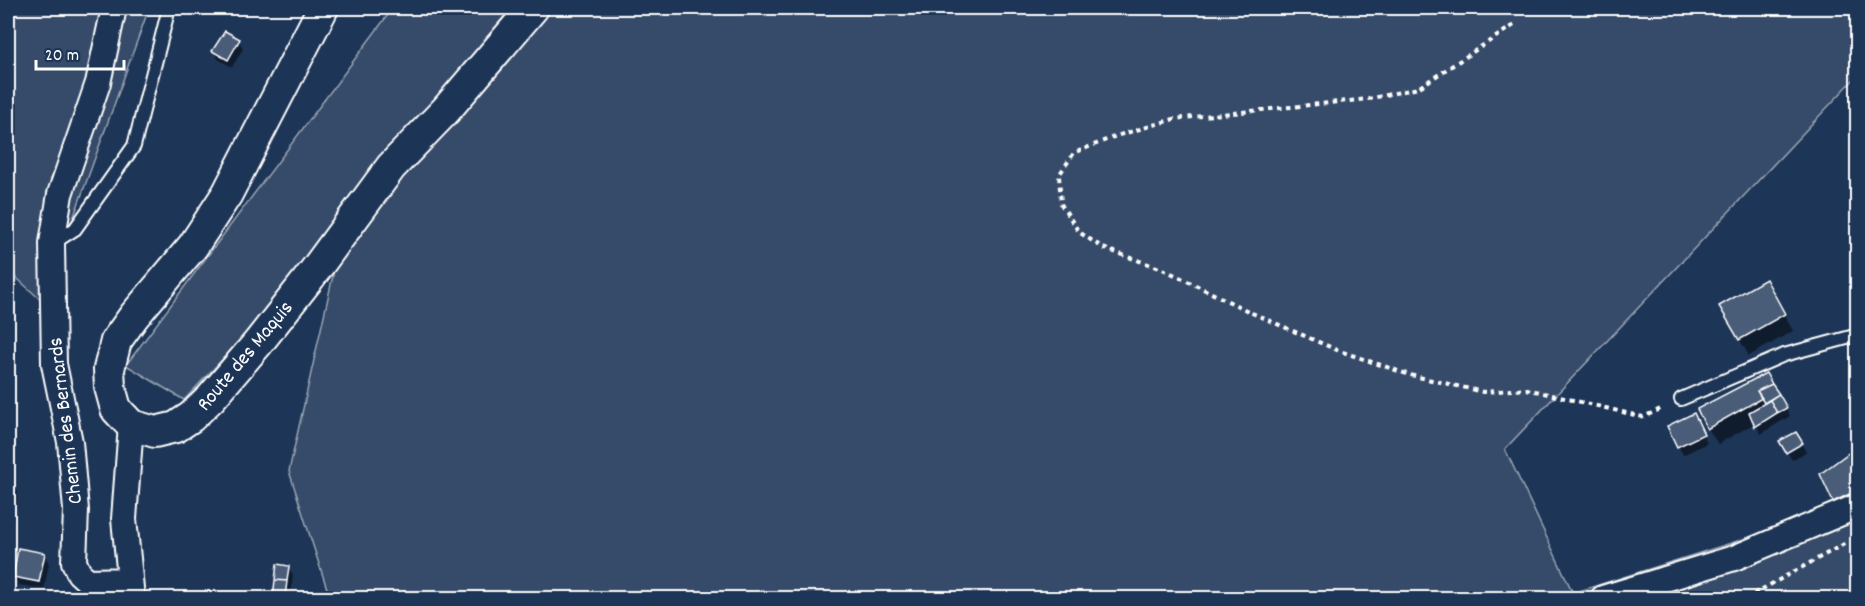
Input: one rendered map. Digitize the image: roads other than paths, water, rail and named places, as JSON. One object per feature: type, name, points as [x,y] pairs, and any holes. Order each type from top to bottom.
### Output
[{"type":"street","name":"Chemin des Bernards","points":[[114,8],[98,83],[60,194],[52,243],[54,364],[70,442],[76,510],[74,562],[79,573],[88,581],[130,589]]},
{"type":"street","points":[[130,589],[124,519],[131,425],[116,409],[110,387],[109,369],[116,341],[193,246],[227,194],[324,8]]},
{"type":"street","name":"Route des Maquis","points":[[131,425],[155,432],[176,427],[191,417],[211,398],[310,277],[391,167],[446,110],[533,8]]},
{"type":"street","points":[[1603,598],[1734,558],[1857,506]]},
{"type":"lane","points":[[52,243],[75,229],[134,146],[169,8]]},
{"type":"lane","points":[[1681,399],[1784,355],[1857,335]]}]
